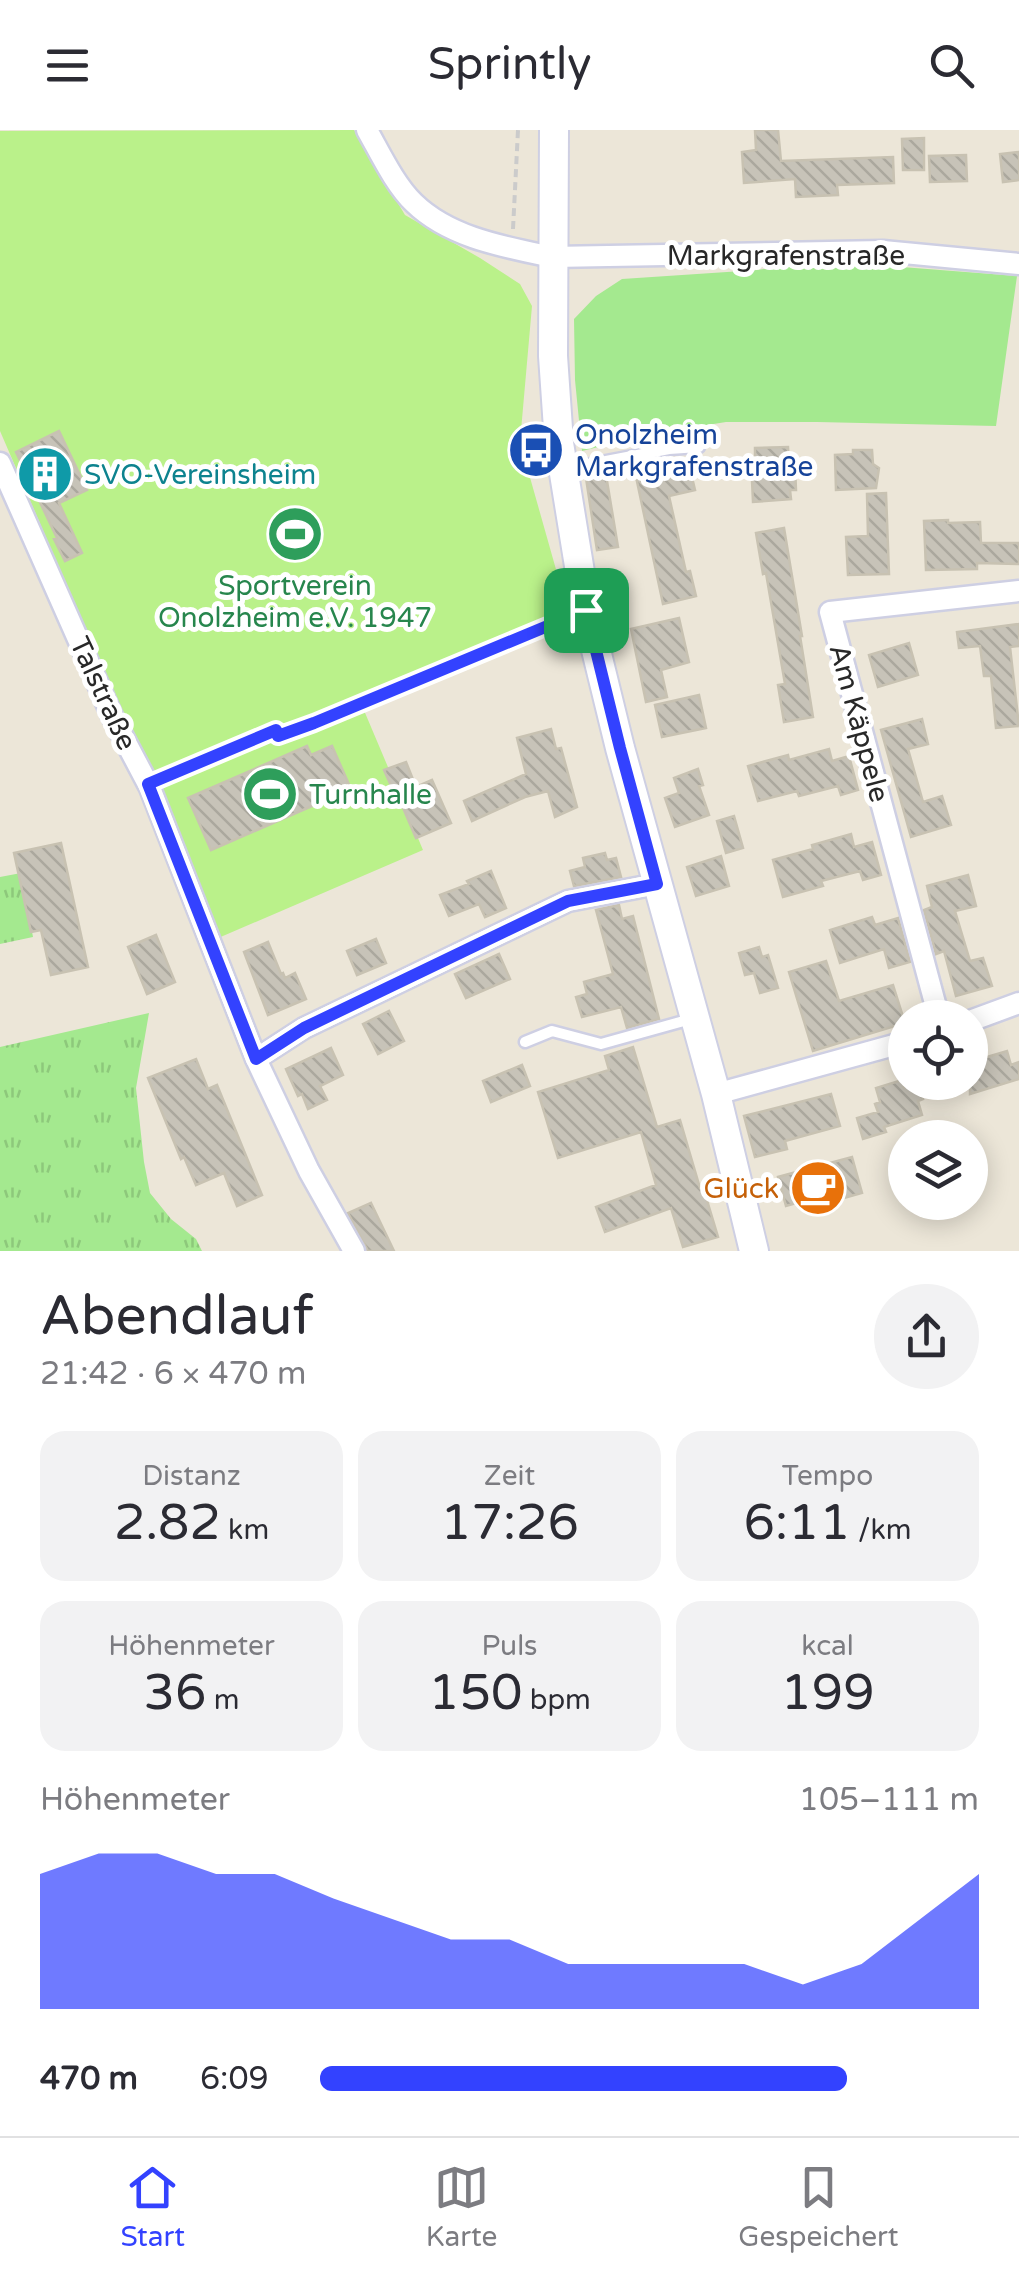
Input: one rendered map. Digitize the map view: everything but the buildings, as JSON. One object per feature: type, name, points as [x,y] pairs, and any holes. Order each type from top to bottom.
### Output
[{"type":"main road","points":[[554,130],[553,356],[559,443],[586,610],[716,1094],[754,1251]]},
{"type":"street","name":"Markgrafenstraße","points":[[367,130],[414,203],[454,231],[552,257],[884,251],[1019,264]]},
{"type":"street","name":"Talstraße","points":[[0,463],[112,716],[148,784],[256,1059],[310,1172],[354,1251]]},
{"type":"street","name":"Am Käppele","points":[[934,1000],[830,612],[1019,591]]},
{"type":"street","points":[[256,1059],[304,1028],[568,901],[657,884]]},
{"type":"street","points":[[988,1015],[1019,1003]]},
{"type":"street","points":[[716,1094],[888,1047]]},
{"type":"lane","points":[[563,469],[699,447]]},
{"type":"lane","points":[[525,1042],[552,1031],[601,1044],[694,1018]]},
{"type":"path","points":[[512,248],[518,130]]},
{"type":"path","points":[[148,784],[276,730],[278,736],[314,723],[586,610]]},
{"type":"green space","name":"Sportverein Onolzheim e.V. 1947","points":[[354,130],[405,215],[520,284],[532,306],[520,442],[572,626],[363,708],[423,850],[209,942],[152,783],[0,431],[0,131]]},
{"type":"green space","points":[[825,261],[1017,276],[996,426],[726,422],[651,434],[582,451],[574,319],[596,296],[622,279]]},
{"type":"green space","points":[[21,873],[33,937],[0,944],[0,877]]},
{"type":"green space","points":[[149,1013],[136,1088],[150,1193],[171,1219],[196,1239],[202,1251],[0,1251],[0,1047]]},
{"type":"place","name":"Onolzheim Markgrafenstraße","points":[[536,450]]},
{"type":"place","name":"SVO-Vereinsheim","points":[[45,474]]},
{"type":"place","name":"Sportverein Onolzheim e.V. 1947","points":[[295,534]]},
{"type":"place","name":"Turnhalle","points":[[270,794]]},
{"type":"place","name":"Glück","points":[[818,1188]]},
{"type":"route","points":[[586,610],[657,884],[568,901],[304,1028],[256,1059],[148,784],[276,730],[278,736],[314,723],[586,610]]}]
